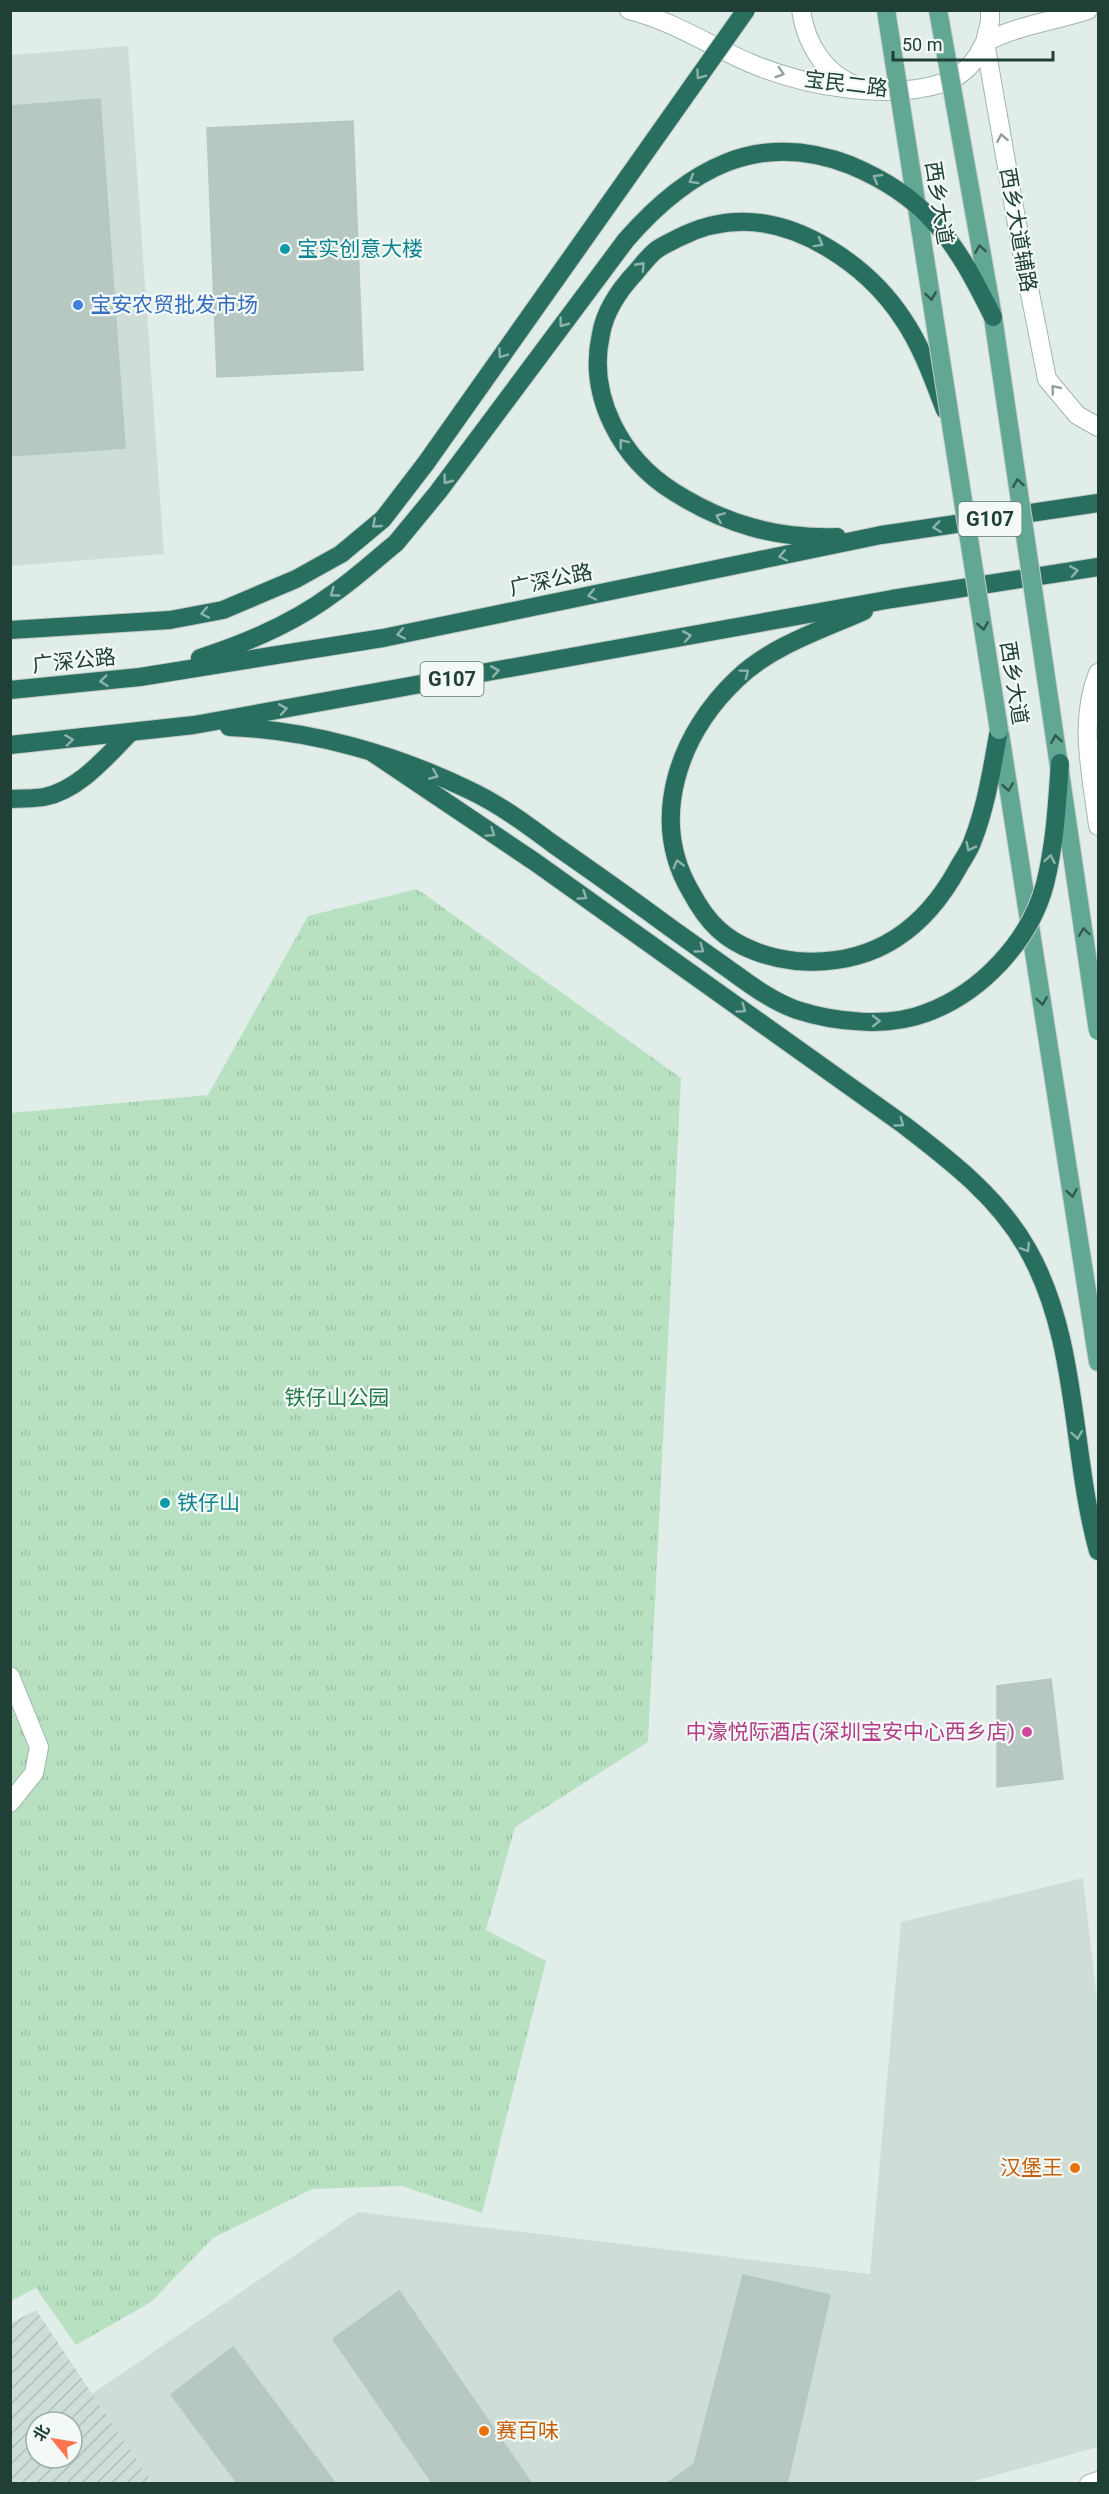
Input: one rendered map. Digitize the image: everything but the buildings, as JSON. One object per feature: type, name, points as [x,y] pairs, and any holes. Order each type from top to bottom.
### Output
[{"type":"highway","points":[[10,630],[170,620],[222,610],[296,579],[341,554],[383,519],[426,463],[746,10]]},
{"type":"highway","points":[[140,677],[233,648],[288,622],[334,594],[396,543],[445,482],[626,240],[651,212],[680,187],[716,167],[750,155],[790,151],[830,158],[869,173],[899,191],[932,219],[954,246],[993,317]]},
{"type":"highway","points":[[881,535],[827,537],[762,530],[723,518],[663,485],[639,464],[617,435],[603,404],[597,366],[601,332],[621,288],[655,251],[699,228],[739,220],[777,225],[815,240],[848,260],[878,287],[903,318],[920,347],[951,423]]},
{"type":"highway","name":"广深公路","points":[[10,690],[140,677],[383,638],[881,535],[1098,503]]},
{"type":"highway","name":"G107","points":[[10,745],[194,725],[892,599],[1098,567]]},
{"type":"highway","points":[[892,599],[774,651],[738,678],[713,705],[696,732],[676,774],[670,807],[672,844],[681,876],[699,905],[718,929],[747,948],[779,959],[818,963],[854,958],[891,943],[922,920],[949,886],[973,842],[987,798],[999,730]]},
{"type":"highway","points":[[194,725],[254,728],[315,738],[373,753],[470,790],[515,817],[757,990],[795,1009],[836,1020],[881,1022],[925,1014],[964,993],[1000,962],[1028,926],[1045,885],[1055,828],[1060,763]]},
{"type":"highway","points":[[10,799],[44,797],[71,786],[96,766],[130,733]]},
{"type":"highway","points":[[373,753],[535,862],[904,1125],[951,1161],[992,1201],[1028,1250],[1051,1300],[1067,1364],[1088,1512],[1098,1551]]},
{"type":"main road","name":"西乡大道","points":[[886,10],[1098,1362]]},
{"type":"main road","name":"西乡大道","points":[[938,10],[993,317],[1098,1031]]},
{"type":"street","name":"宝民二路","points":[[629,10],[654,17],[752,64],[791,77],[870,91],[888,92],[941,84],[968,69],[985,42]]},
{"type":"street","points":[[801,10],[805,33],[822,62],[853,84],[870,91]]},
{"type":"street","name":"西乡大道辅路","points":[[990,10],[985,42],[1047,379],[1077,415],[1098,427]]},
{"type":"street","points":[[985,42],[1022,28],[1088,10]]},
{"type":"street","points":[[1098,673],[1088,707],[1086,730],[1098,826]]},
{"type":"street","points":[[10,1676],[39,1748],[34,1773],[10,1803]]},
{"type":"street","points":[[1089,2484],[1098,2481]]},
{"type":"shaded area","name":"宝安农贸批发市场","points":[[128,46],[164,554],[11,566],[11,55]]},
{"type":"shaded area","points":[[1083,1878],[1098,2009],[1098,2447],[964,2484],[153,2483],[92,2394],[358,2212],[870,2274],[901,1922]]},
{"type":"shaded area","points":[[36,2310],[153,2483],[11,2483],[11,2323]]},
{"type":"green space","name":"铁仔山公园","points":[[417,889],[681,1078],[648,1742],[515,1827],[486,1930],[546,1961],[482,2213],[402,2186],[312,2189],[213,2238],[151,2302],[76,2345],[36,2288],[11,2301],[11,1113],[208,1095],[308,916]]},
{"type":"place","name":"宝实创意大楼","points":[[285,249]]},
{"type":"place","name":"宝安农贸批发市场","points":[[78,305]]},
{"type":"place","name":"铁仔山","points":[[165,1503]]},
{"type":"place","name":"中濠悦际酒店(深圳宝安中心西乡店)","points":[[1027,1732]]},
{"type":"place","name":"汉堡王","points":[[1075,2168]]},
{"type":"place","name":"赛百味","points":[[484,2431]]}]
